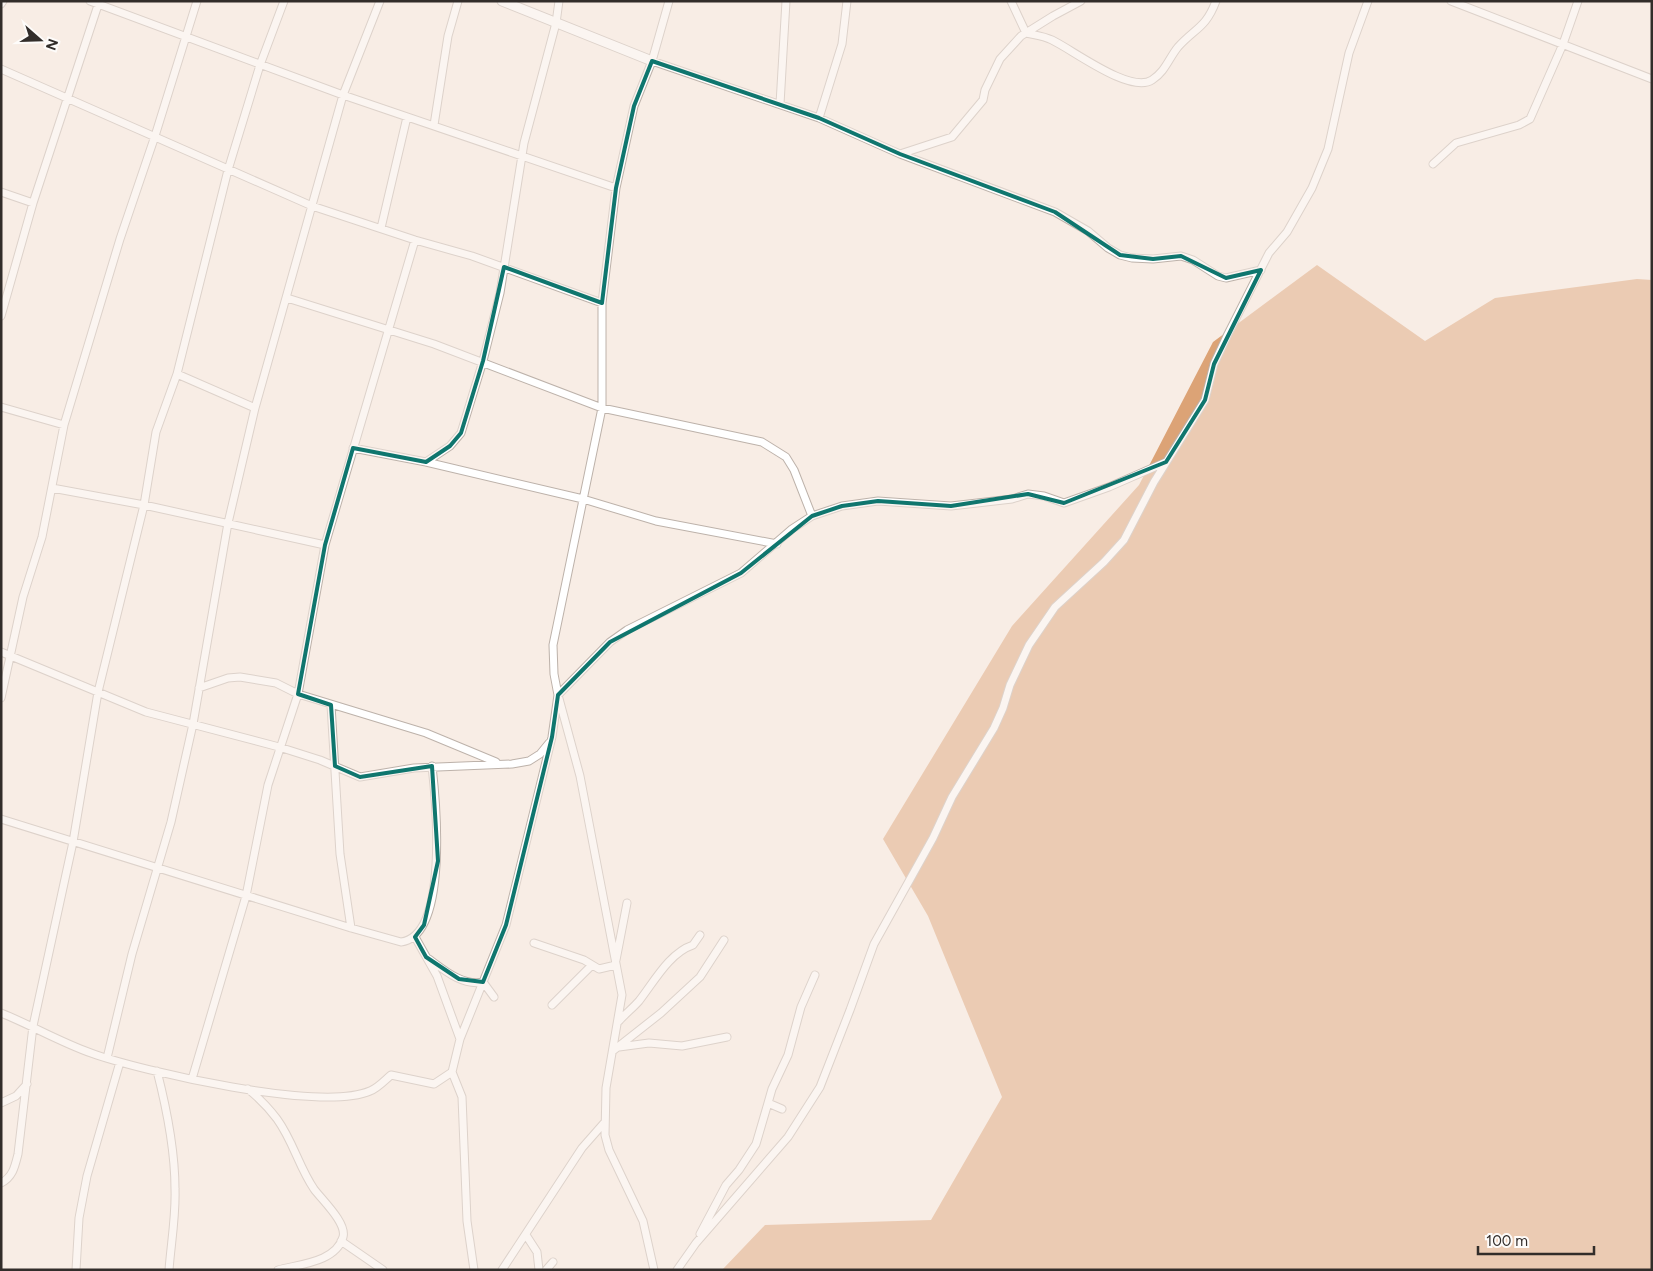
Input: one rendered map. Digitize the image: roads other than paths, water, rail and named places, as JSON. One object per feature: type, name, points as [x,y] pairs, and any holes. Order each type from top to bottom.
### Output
[{"type":"street","points":[[90,1],[343,95],[616,188]]},
{"type":"street","points":[[1,698],[12,655],[18,619],[37,557],[64,425],[120,239],[155,136],[197,1]]},
{"type":"street","points":[[1,1183],[8,1180],[16,1163],[33,1026],[73,842],[98,692],[144,505],[156,432],[177,374],[228,170],[260,64],[284,1]]},
{"type":"street","points":[[107,1058],[132,954],[158,869],[193,724],[228,523],[255,408],[343,95],[380,1]]},
{"type":"street","points":[[434,125],[448,36],[458,1]]},
{"type":"street","points":[[502,1],[652,61],[819,118],[900,154],[1055,212],[1088,231],[1108,248],[1120,255],[1132,258],[1153,259],[1181,256],[1193,260],[1218,276],[1226,278],[1261,270]]},
{"type":"street","points":[[426,462],[450,446],[461,433],[483,361],[504,267],[522,157],[556,22],[559,1]]},
{"type":"street","points":[[654,1270],[643,1221],[609,1150],[604,1123],[606,1088],[616,1048],[622,995],[580,776],[558,695],[554,674],[553,645],[602,408],[602,304],[616,188],[634,106],[652,61],[669,1]]},
{"type":"street","points":[[780,104],[786,1]]},
{"type":"street","points":[[819,118],[842,44],[847,1]]},
{"type":"street","points":[[1011,1],[1026,33]]},
{"type":"street","points":[[900,154],[952,137],[983,100],[985,90],[1000,59],[1026,33],[1081,1]]},
{"type":"street","points":[[1026,33],[1050,38],[1097,67],[1132,82],[1151,81],[1163,72],[1169,58],[1185,39],[1200,29],[1210,17],[1216,1]]},
{"type":"street","points":[[677,1270],[696,1243],[788,1137],[820,1087],[874,944],[933,838],[952,797],[994,728],[1010,685],[1029,645],[1055,607],[1104,562],[1124,540],[1166,462],[1205,400],[1214,364],[1269,254],[1300,212],[1316,180],[1328,148],[1349,53],[1368,1]]},
{"type":"street","points":[[1451,1],[1652,79]]},
{"type":"street","points":[[1433,164],[1456,143],[1519,125],[1530,119],[1563,44],[1578,1]]},
{"type":"street","points":[[1,316],[33,203],[98,3]]},
{"type":"street","points":[[1,69],[312,206],[504,267],[602,304]]},
{"type":"street","points":[[381,228],[407,117]]},
{"type":"street","points":[[1,192],[33,203]]},
{"type":"street","points":[[192,1079],[246,896],[257,834],[279,747],[298,694],[325,545],[352,448],[415,240]]},
{"type":"street","points":[[287,298],[483,361],[602,408],[762,442],[786,456],[794,470],[812,516]]},
{"type":"street","points":[[177,374],[255,408]]},
{"type":"street","points":[[1,407],[64,425]]},
{"type":"street","points":[[352,448],[426,462],[583,499],[656,521],[776,544]]},
{"type":"street","points":[[474,1270],[467,1221],[462,1097],[452,1072],[460,1039],[506,925],[552,738],[558,695],[610,642],[627,630],[741,573],[792,529],[812,516],[842,506],[878,501],[951,506],[1012,499],[1028,494],[1044,496],[1064,503],[1109,487],[1166,462]]},
{"type":"street","points":[[52,488],[144,505],[325,545]]},
{"type":"street","points":[[1,652],[146,712],[279,747],[335,766],[360,777],[375,776],[386,771],[432,766],[512,764],[529,761],[540,754],[552,738]]},
{"type":"street","points":[[199,688],[228,678],[240,677],[276,683],[298,694],[330,705],[426,732],[498,763]]},
{"type":"street","points":[[330,705],[340,854],[351,928]]},
{"type":"street","points":[[1,819],[158,869],[401,942],[415,937],[424,925],[438,861],[438,814],[432,766]]},
{"type":"street","points":[[616,964],[627,903]]},
{"type":"street","points":[[618,1021],[638,1002],[666,965],[685,948],[694,945],[700,935]]},
{"type":"street","points":[[415,937],[437,976],[460,1039]]},
{"type":"street","points":[[616,1048],[661,1013],[700,977],[724,940]]},
{"type":"street","points":[[534,943],[599,969],[616,964]]},
{"type":"street","points":[[426,956],[459,979],[474,984],[483,982]]},
{"type":"street","points":[[552,1005],[592,965]]},
{"type":"street","points":[[696,1243],[726,1185],[739,1170],[756,1144],[772,1089],[788,1055],[801,1007],[814,976]]},
{"type":"street","points":[[483,982],[494,996]]},
{"type":"street","points":[[1,1013],[33,1026],[56,1039],[120,1062],[192,1079],[278,1094],[340,1098],[371,1091],[391,1075],[434,1084],[452,1072]]},
{"type":"street","points":[[616,1048],[649,1043],[682,1046],[727,1037]]},
{"type":"street","points":[[76,1270],[79,1218],[87,1176],[120,1062]]},
{"type":"street","points":[[157,1071],[166,1106],[173,1151],[176,1190],[169,1270]]},
{"type":"street","points":[[1,1103],[16,1096],[27,1084]]},
{"type":"street","points":[[247,1089],[263,1102],[291,1142],[301,1167],[342,1226],[344,1234],[333,1252],[323,1259],[278,1270]]},
{"type":"street","points":[[768,1103],[782,1108]]},
{"type":"street","points":[[502,1270],[582,1148],[604,1123]]},
{"type":"street","points":[[526,1235],[537,1252],[539,1270]]},
{"type":"street","points":[[341,1241],[383,1270]]},
{"type":"street","points":[[546,1270],[553,1262]]}]
